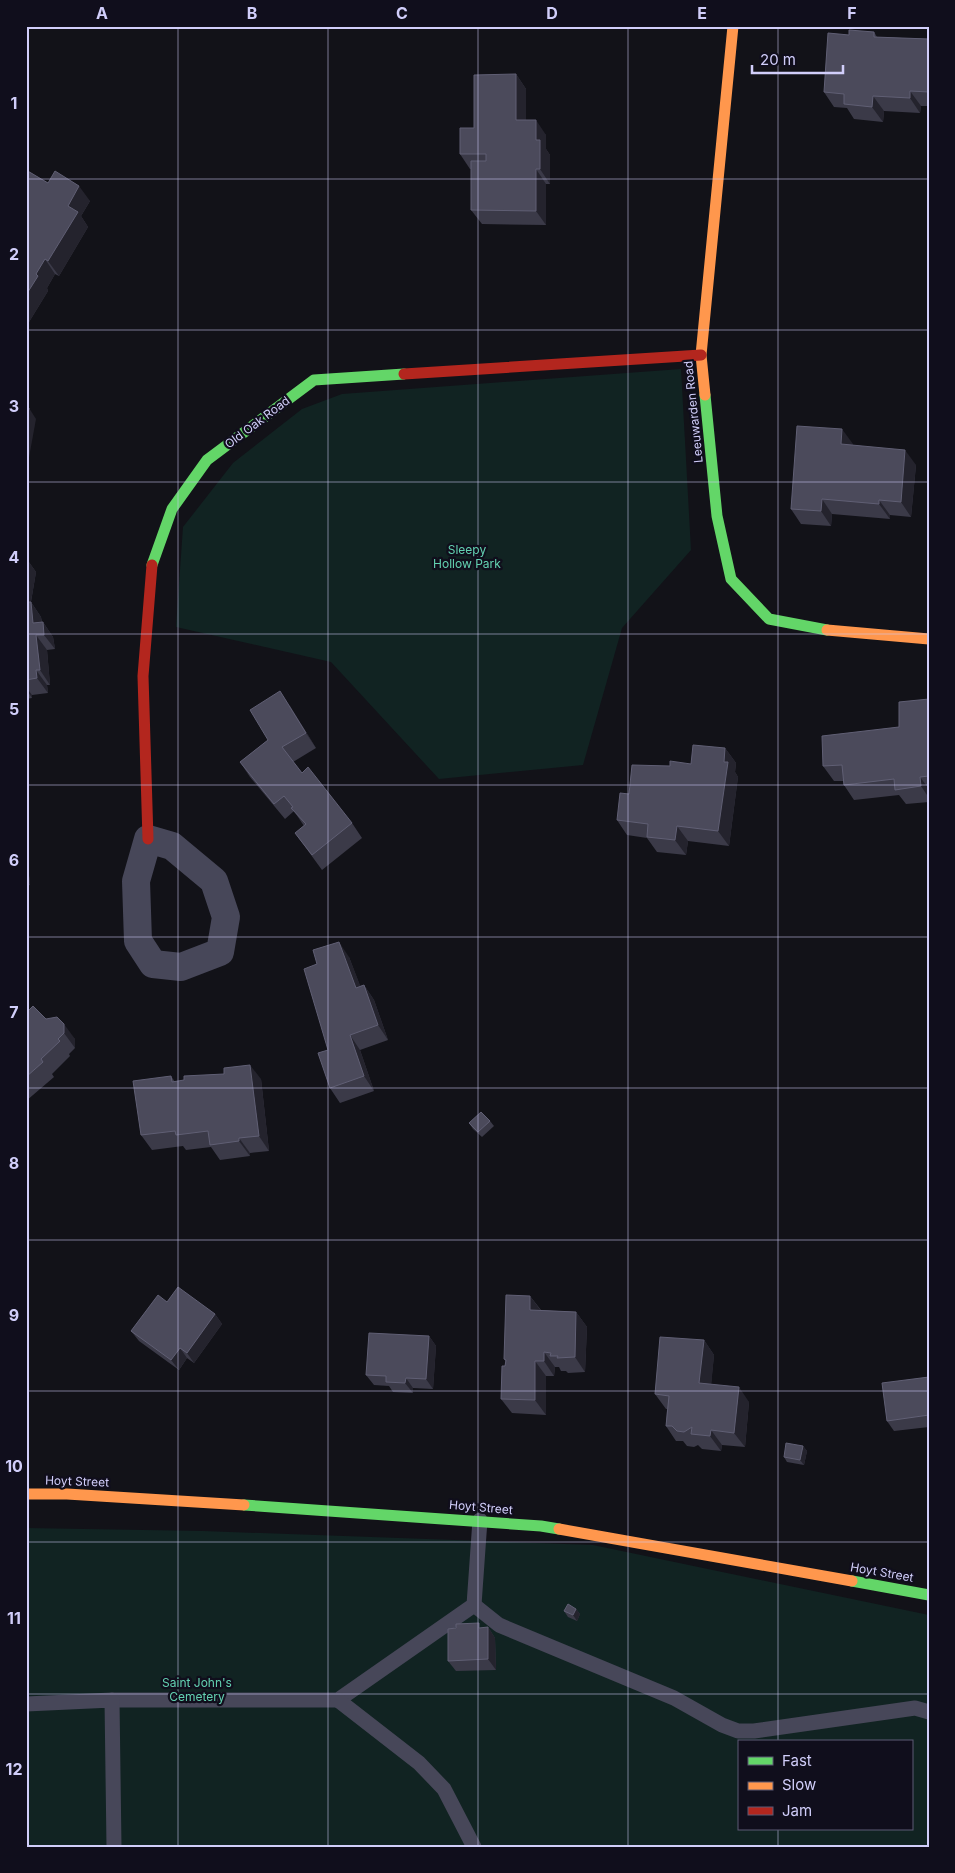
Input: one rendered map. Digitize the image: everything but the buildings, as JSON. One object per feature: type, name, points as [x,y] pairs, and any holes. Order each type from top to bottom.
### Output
[{"type":"street","name":"Leeuwarden Road","points":[[733,26],[700,355],[718,516],[731,579],[769,619],[822,630],[929,639]]},
{"type":"street","name":"Old Oak Road","points":[[148,839],[172,846],[214,881],[226,917],[220,952],[181,966],[153,964],[138,941],[136,881],[148,839],[143,676],[152,559],[172,509],[207,460],[314,380],[700,355]]},
{"type":"street","name":"Hoyt Street","points":[[26,1494],[87,1495],[480,1520],[541,1526],[929,1595]]},
{"type":"lane","points":[[474,1605],[480,1520]]},
{"type":"lane","points":[[26,1704],[112,1700],[338,1700],[474,1605]]},
{"type":"lane","points":[[474,1605],[499,1625],[674,1698],[722,1725],[738,1731],[754,1732],[915,1708],[929,1712]]},
{"type":"lane","points":[[112,1700],[114,1847]]},
{"type":"lane","points":[[338,1700],[420,1763],[444,1790],[474,1847]]},
{"type":"green space","name":"Sleepy Hollow Park","points":[[681,369],[691,550],[622,628],[583,765],[439,779],[331,662],[176,627],[183,527],[233,463],[302,409],[342,394]]},
{"type":"green space","name":"Saint John's Cemetery","points":[[26,1528],[203,1531],[593,1545],[929,1615],[929,1847],[26,1847]]},
{"type":"traffic: fast","points":[[152,565],[172,509],[207,460],[314,380],[404,374]]},
{"type":"traffic: fast","points":[[705,395],[717,516],[731,579],[769,619],[827,630]]},
{"type":"traffic: fast","points":[[244,1505],[541,1526],[559,1529]]},
{"type":"traffic: fast","points":[[852,1581],[929,1595]]},
{"type":"traffic: slow","points":[[705,395],[701,355],[733,26]]},
{"type":"traffic: slow","points":[[827,630],[929,639]]},
{"type":"traffic: slow","points":[[26,1494],[67,1494],[244,1505]]},
{"type":"traffic: slow","points":[[559,1529],[852,1581]]},
{"type":"traffic: jam","points":[[404,374],[701,355]]},
{"type":"traffic: jam","points":[[148,839],[143,676],[152,565]]}]
